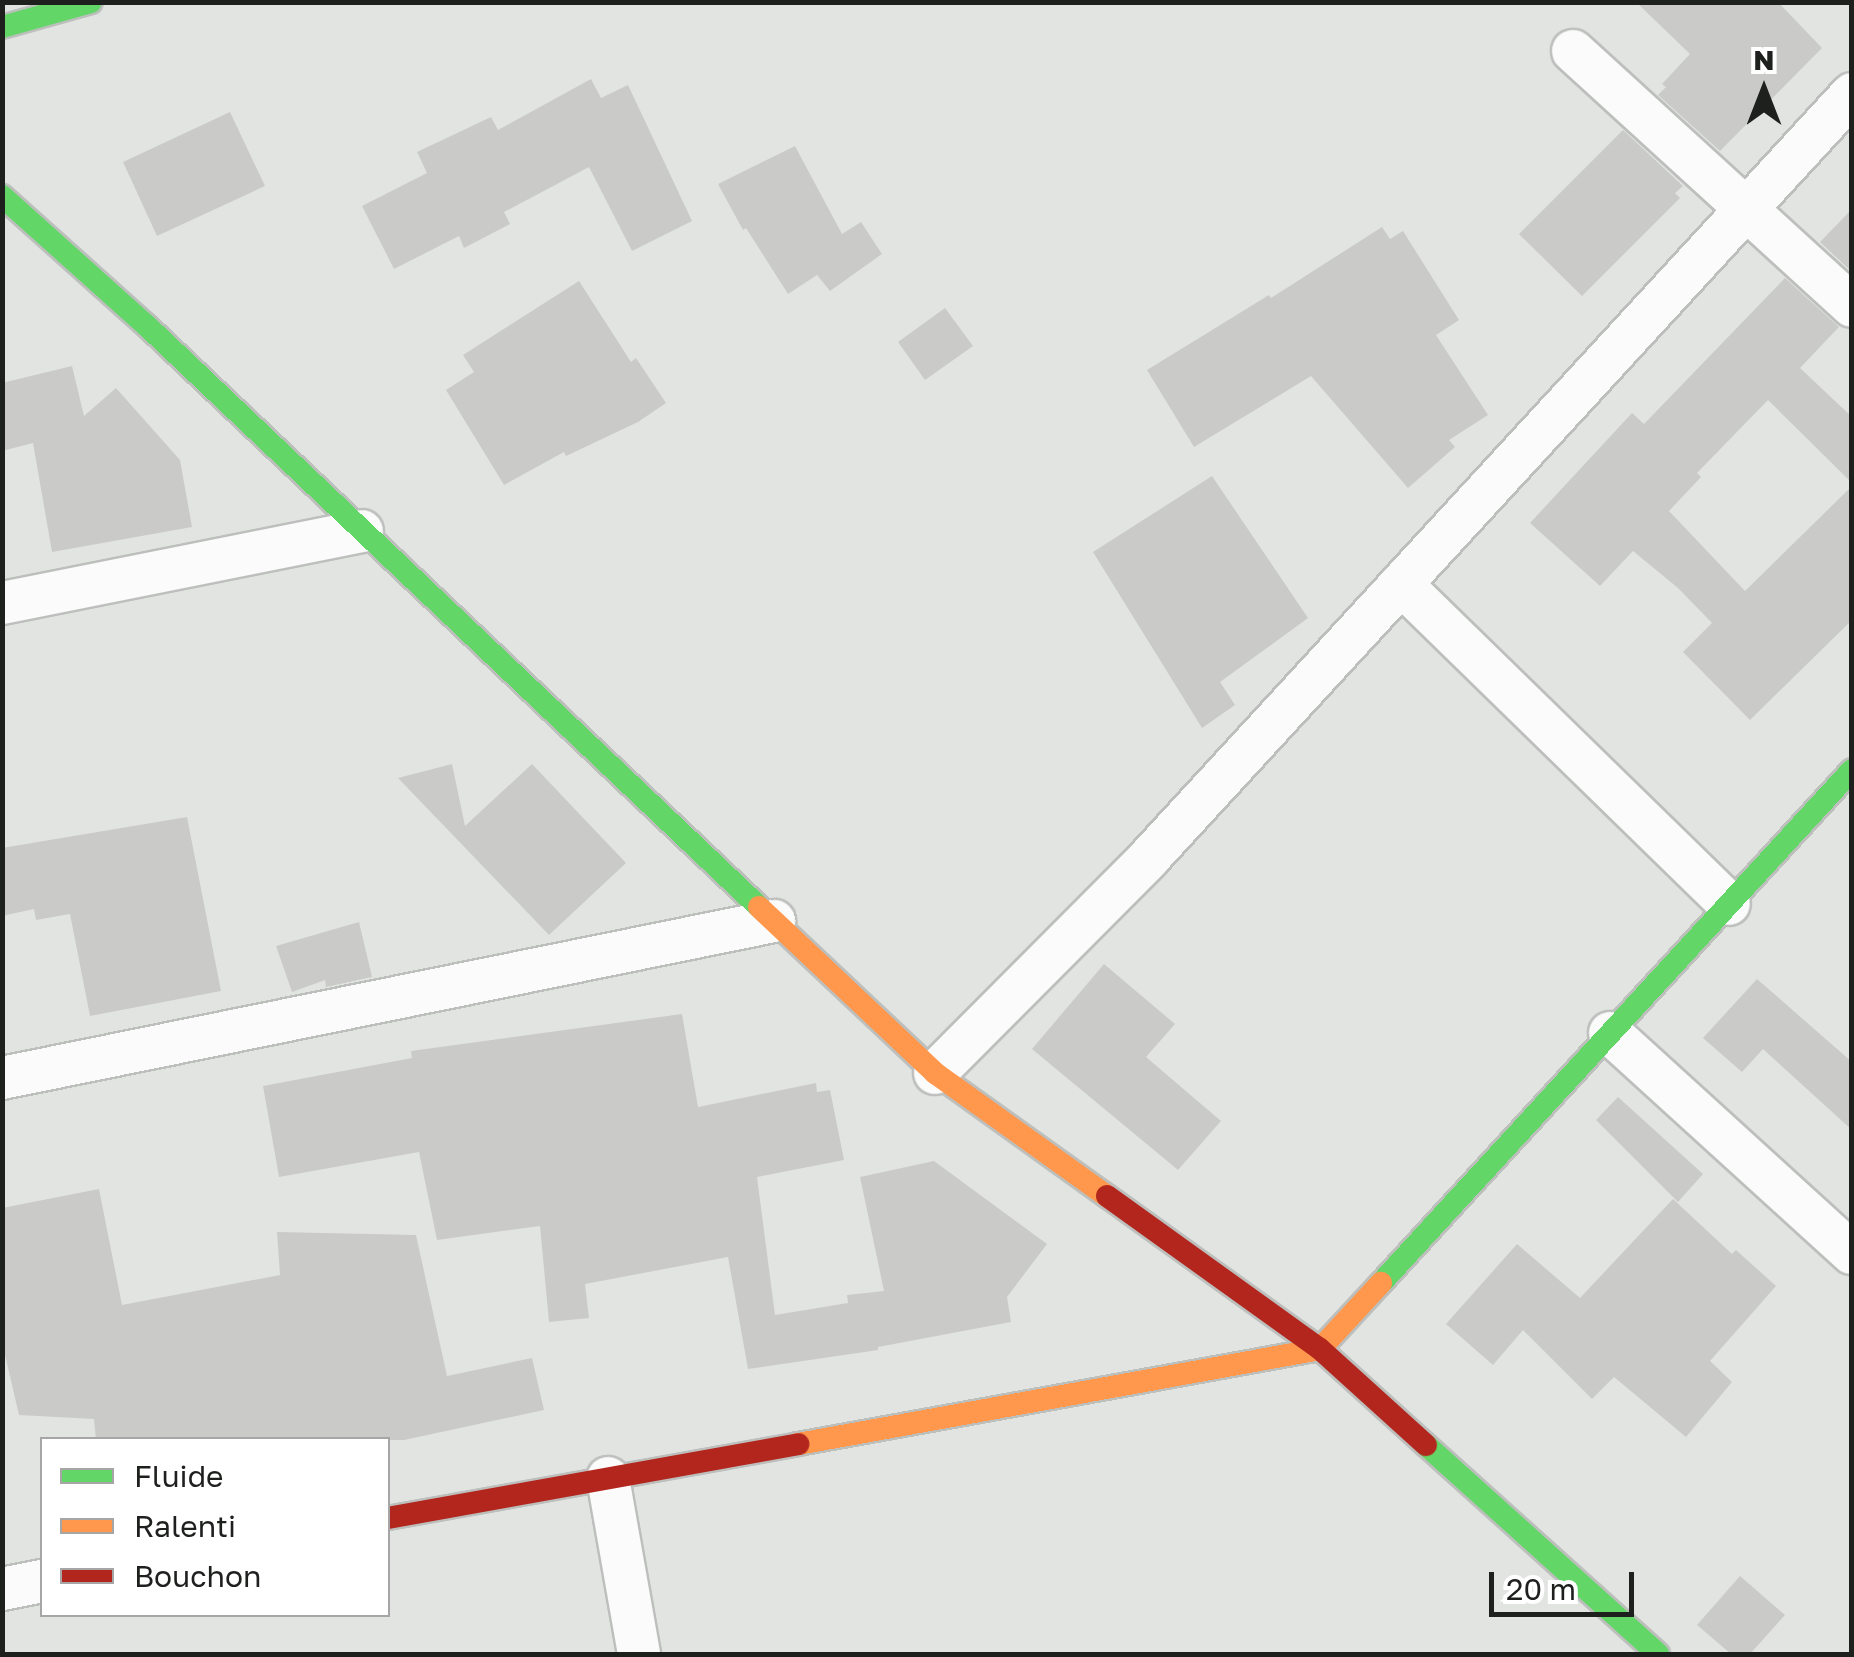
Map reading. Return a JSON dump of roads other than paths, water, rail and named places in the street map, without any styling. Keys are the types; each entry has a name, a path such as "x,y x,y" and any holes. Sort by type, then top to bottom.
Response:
{"street":[{"path":"2,27 90,2"},
{"path":"1573,51 1852,306"},
{"path":"935,1073 1147,860 1852,94"},
{"path":"2,196 935,1073 1320,1348 1658,1654"},
{"path":"2,603 362,531"},
{"path":"1401,584 1729,904"},
{"path":"390,1518 1320,1348 1852,770"},
{"path":"2,1078 774,921"},
{"path":"1610,1034 1852,1253"},
{"path":"608,1478 639,1654"},
{"path":"2,1589 40,1582"}]}
